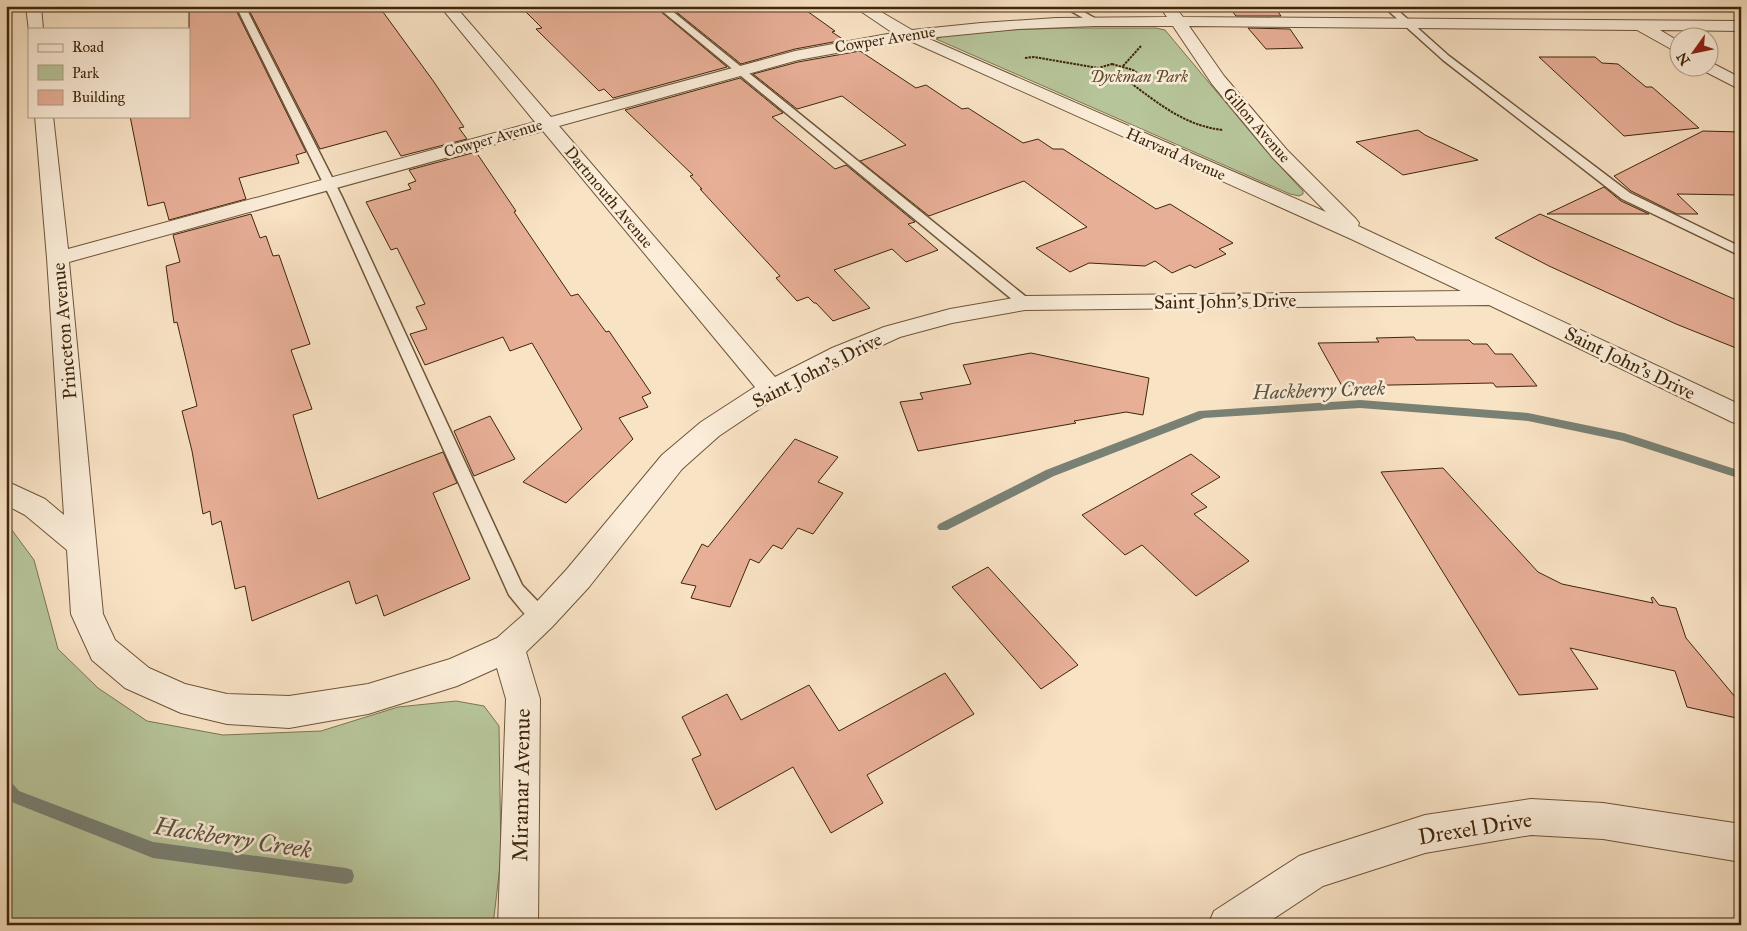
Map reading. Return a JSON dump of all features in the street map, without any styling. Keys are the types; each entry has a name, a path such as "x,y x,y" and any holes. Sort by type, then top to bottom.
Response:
{"street":[{"path":"6,8 18,6"},
{"path":"32,6 35,28"},
{"name":"Dartmouth Avenue","path":"447,6 772,389"},
{"name":"Harvard Avenue","path":"860,6 907,34 1359,234 1494,298"},
{"path":"1623,12 1641,26 1670,43"},
{"name":"Cowper Avenue","path":"58,258 740,71 838,46 907,34 1015,23 1095,21 1173,14 1405,23 1741,26"},
{"name":"Gillon Avenue","path":"1173,14 1218,80 1280,154 1359,234"},
{"path":"1720,73 1741,85"},
{"name":"Princeton Avenue","path":"44,118 58,258 81,545"},
{"name":"Saint John's Drive","path":"81,545 87,614 103,650 137,678 181,698 227,709 289,712 368,699 457,671 508,648 542,618 578,578 672,462 710,429 772,389 841,354 892,332 950,316 1025,303 1494,298 1741,416"},
{"path":"6,492 35,507 81,545"},
{"name":"Miramar Avenue","path":"508,648 523,699 518,925"},
{"name":"Drexel Drive","path":"1234,923 1313,870 1426,834 1531,817 1603,821 1741,843"}],"lane":[{"path":"240,6 330,184 514,590 542,618"},
{"path":"660,6 1025,303"},
{"path":"1066,6 1095,21"},
{"path":"1387,6 1446,58 1626,196 1741,252"}],"path":[{"path":"1124,66 1145,41"},
{"path":"1020,59 1034,57 1098,68 1112,64 1124,66 1136,72 1135,78 1116,82 1104,79 1097,74 1098,68"},
{"path":"1128,81 1187,123 1201,128 1226,130"}],"green space":[{"name":"Dyckman Park","path":"1156,28 1165,30 1267,152 1303,191 1303,194 1299,196 1290,194 936,39 944,36 1006,30"},
{"path":"6,522 34,560 58,649 98,688 147,721 223,735 321,731 398,707 456,701 484,706 499,726 501,858 493,925 6,925"}],"building":[{"path":"189,6 234,6 306,152 296,155 299,163 239,178 246,199 169,220 164,202 148,206 130,118 190,118"},
{"path":"247,6 376,6 380,12 383,12 434,82 464,127 459,128 467,139 401,156 386,131 320,149"},
{"path":"520,6 654,6 727,67 613,98 604,89 599,91 536,29 542,28"},
{"path":"669,6 800,6 835,31 832,32 844,40 795,49 741,64"},
{"path":"1228,6 1274,6 1281,16 1236,16"},
{"path":"1248,28 1290,29 1303,48 1266,49"},
{"path":"860,51 916,88 926,85 962,109 968,108 1023,143 1038,139 1053,149 1063,149 1156,209 1170,204 1233,243 1219,249 1226,254 1195,268 1190,265 1172,273 1155,261 1145,266 1089,263 1070,272 1036,248 1087,227 1024,181 929,216 860,161 906,145 842,96 797,109 753,74 798,62"},
{"path":"1539,57 1595,57 1602,63 1618,64 1646,87 1652,87 1699,128 1624,136"},
{"path":"740,78 783,113 772,117 835,169 846,165 915,222 908,224 938,250 906,262 892,249 834,270 870,308 833,321 808,297 797,301 776,278 780,276 700,189 702,189 690,176 693,175 625,110"},
{"path":"1418,130 1478,160 1403,175 1356,142"},
{"path":"1703,131 1741,132 1741,195 1677,194 1698,214 1677,214 1631,191 1614,176"},
{"path":"476,152 571,296 578,294 606,332 609,331 651,393 642,397 648,407 619,418 633,439 566,503 523,482 582,429 532,343 510,351 503,337 425,365 410,334 427,329 416,307 425,304 397,248 391,250 366,202 411,189 408,184 416,181 409,170"},
{"path":"1604,187 1621,201 1649,214 1547,214"},
{"path":"251,214 260,238 266,236 273,256 279,255 310,344 291,350 312,409 293,415 318,499 443,452 457,483 433,493 470,579 384,616 377,595 356,604 349,581 252,621 245,586 235,589 221,521 212,525 210,511 203,514 192,451 182,411 197,406 177,322 174,323 166,266 180,262 173,235"},
{"path":"1540,214 1741,302 1741,350 1676,324 1549,266 1495,238"},
{"path":"1414,337 1416,340 1469,340 1473,344 1487,344 1495,354 1512,354 1537,386 1496,387 1493,383 1342,386 1318,343 1379,342 1376,338"},
{"path":"1031,353 1149,378 1143,415 1126,412 1074,421 1076,423 918,451 900,402 923,399 920,393 971,384 963,365"},
{"path":"490,416 515,459 474,476 454,431"},
{"path":"795,439 838,457 818,482 843,493 813,534 798,528 782,549 773,545 759,563 750,559 730,607 691,598 696,586 681,583 702,544 708,547"},
{"path":"1191,454 1220,477 1191,494 1207,507 1194,514 1249,561 1196,596 1142,545 1125,555 1082,515"},
{"path":"1443,468 1538,572 1562,584 1653,603 1651,598 1653,597 1659,605 1676,608 1686,638 1741,704 1741,719 1687,707 1675,671 1570,648 1598,689 1519,695 1381,472"},
{"path":"988,567 1078,665 1041,689 952,587"},
{"path":"945,673 974,714 867,775 883,803 831,833 793,767 716,810 692,759 701,755 682,717 727,694 741,720 809,685 839,731"}],"waterway":[{"name":"Hackberry Creek","path":"943,527 1050,473 1203,414 1360,404 1528,417 1624,437 1741,475"},
{"name":"Hackberry Creek","path":"6,787 14,796 153,850 346,876"}]}
